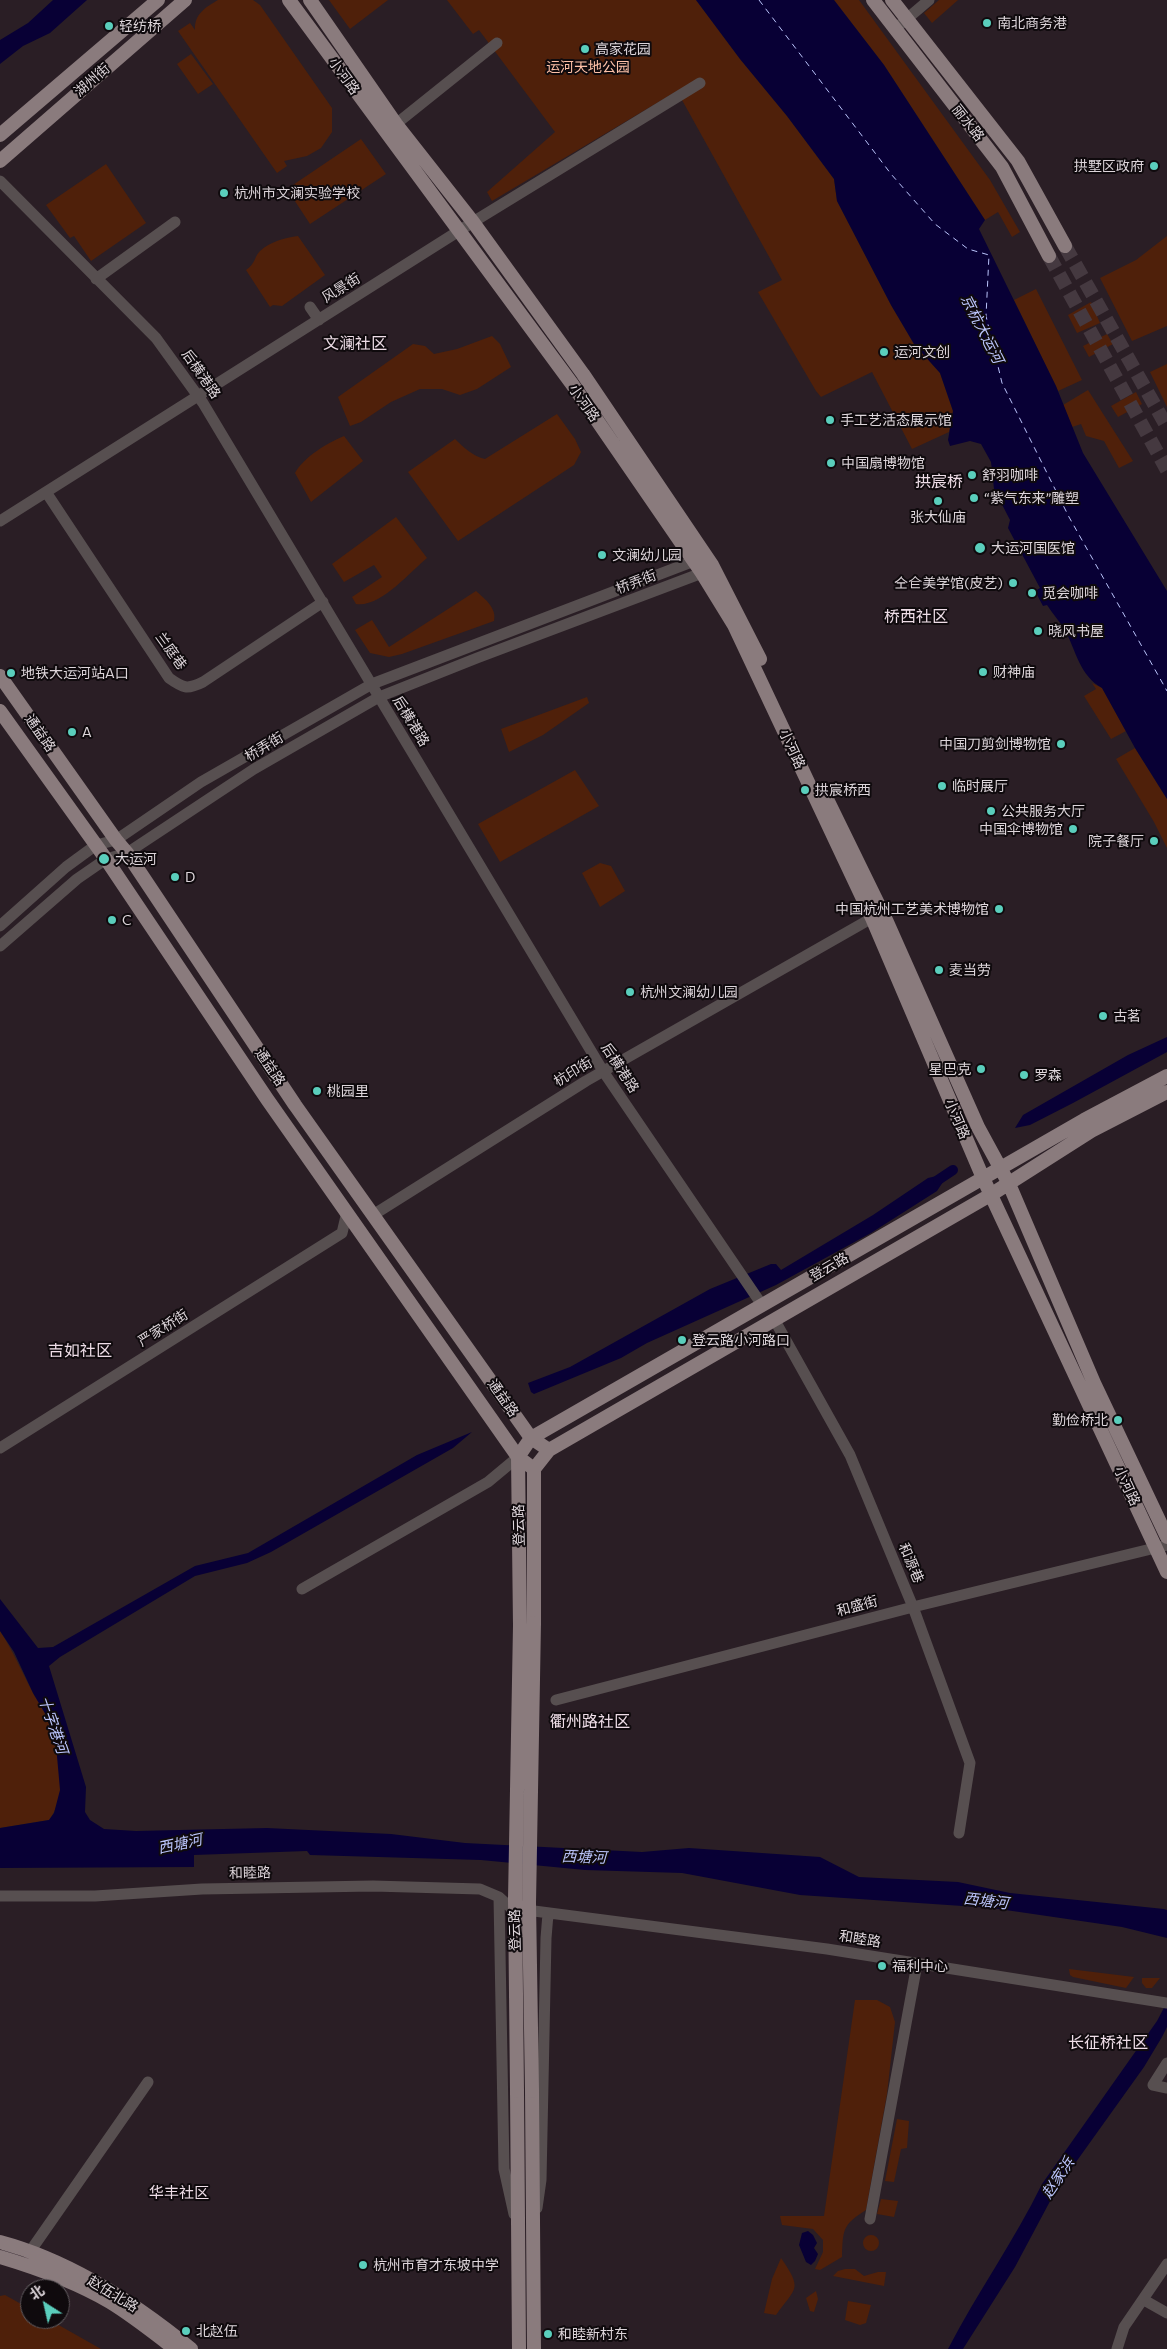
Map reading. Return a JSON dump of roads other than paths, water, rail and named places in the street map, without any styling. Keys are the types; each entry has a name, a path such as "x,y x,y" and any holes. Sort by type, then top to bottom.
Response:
{"main road":[{"name":"湖州街","path":"0,135 158,0"},
{"name":"湖州街","path":"0,161 185,0"},
{"name":"小河路","path":"289,0 572,384 694,561 707,569 872,918 983,1178 1162,1547 1167,1572"},
{"name":"小河路","path":"310,0 396,124 473,222 584,374 748,632 887,922 978,1127 1009,1184 1094,1383 1167,1537"},
{"name":"丽水路","path":"873,0 1002,167 1049,256"},
{"name":"丽水路","path":"892,0 1018,162 1065,246"},
{"name":"通益路","path":"0,676 127,853 269,1066 531,1438 549,1450"},
{"name":"通益路","path":"0,711 106,859 267,1099 518,1457 534,1469"},
{"name":"登云路","path":"519,2349 532,2091 529,1903 534,1623 534,1469 549,1450 1009,1184 1087,1126 1167,1076"},
{"name":"登云路","path":"534,2349 517,2091 515,1899 520,1626 518,1457 531,1438 1000,1168 1087,1126 1167,1092"},
{"name":"赵伍北路","path":"0,2242 108,2289 155,2320 191,2349"},
{"name":"赵伍北路","path":"0,2257 88,2290 128,2314 175,2349"}],"street":[{"path":"895,29 929,0"},
{"path":"396,124 497,43"},
{"name":"风景街","path":"0,520 198,397 460,230 700,83"},
{"name":"后横港路","path":"0,181 156,338 198,397 323,602 603,1071 762,1305"},
{"path":"96,279 175,222"},
{"path":"310,307 319,320"},
{"name":"兰庭巷","path":"46,492 169,678 180,686 191,688 203,682 323,602"},
{"name":"桥弄街","path":"0,926 66,867 96,845 116,840 202,782 372,684 694,561"},
{"name":"桥弄街","path":"0,946 77,879 106,859 127,853 254,769 379,697 707,569"},
{"name":"杭印街","path":"373,1215 603,1071 872,918"},
{"path":"346,1212 342,1233 367,1241"},
{"name":"严家桥街","path":"0,1448 342,1233"},
{"name":"和源巷","path":"774,1320 850,1456 913,1607 970,1763 958,1833"},
{"path":"302,1588 488,1482 518,1457"},
{"name":"和盛街","path":"556,1700 913,1607 1162,1547"},
{"name":"和睦路","path":"0,1896 95,1896 202,1889 373,1886 480,1889 499,1897 511,1908 828,1949 1164,2003"},
{"path":"499,1897 504,2169 526,2238"},
{"path":"526,2238 542,2180 545,1948 548,1914"},
{"path":"870,2218 917,1964"},
{"path":"1167,2063 1153,2085 1167,2088"},
{"path":"29,2253 148,2082"},
{"path":"1117,2349 1124,2326 1144,2300 1167,2264"},
{"path":"1144,2300 1167,2313"}],"water":[{"path":"53,0 87,0 50,33 23,46 0,64 0,40 28,23"},
{"name":"京杭大运河","path":"696,0 834,0 884,65 985,220 979,229 1056,386 1083,453 1167,591 1167,799 1135,748 1102,688 1088,677 1065,630 1047,605 1043,606 1035,591 1040,588 1008,528 1010,520 994,489 991,462 981,444 970,441 950,446 948,440 953,411 940,373 914,344 891,305 837,201 834,179"},
{"path":"1167,1037 1167,1052 1030,1125 1015,1128 1023,1115 1128,1055"},
{"path":"949,1173 937,1191 871,1233 776,1285 647,1343 621,1358 534,1394 531,1392 528,1383 570,1367 710,1289 771,1264 776,1264 781,1270 873,1215 928,1178"},
{"path":"472,1432 453,1448 271,1552 247,1563 195,1576 60,1657 49,1666 86,1787 85,1812 90,1820 104,1829 136,1831 267,1828 391,1834 465,1843 642,1852 689,1848 820,1857 859,1877 958,1882 1010,1893 1164,1909 1167,1910 1167,1938 1122,1927 992,1908 800,1895 682,1873 585,1870 481,1860 310,1855 307,1851 194,1855 194,1867 0,1868 0,1828 49,1820 54,1813 60,1790 56,1745 46,1715 33,1693 14,1652 0,1631 0,1599 38,1648 53,1647 195,1566 248,1553 417,1455"},
{"name":"赵家浜","path":"1167,2002 1167,2027 1144,2067 1056,2190 1015,2267 963,2349 948,2349 1020,2226 1042,2184 1157,2021"},
{"path":"808,2231 813,2235 817,2243 814,2248 818,2254 811,2265 806,2262 799,2245 802,2233"}],"waterway":[{"path":"938,1180 953,1170"}],"tunnel":[{"path":"1065,246 1167,427"},
{"path":"1049,256 1167,470"}],"place":[{"name":"南北商务港","path":"987,23"},
{"name":"轻纺桥","path":"109,26"},
{"name":"高家花园","path":"585,49"},
{"name":"拱墅区政府","path":"1154,166"},
{"name":"杭州市文澜实验学校","path":"224,193"},
{"name":"运河文创","path":"884,352"},
{"name":"手工艺活态展示馆","path":"830,420"},
{"name":"中国扇博物馆","path":"831,463"},
{"name":"舒羽咖啡","path":"972,475"},
{"name":"“紫气东来”雕塑","path":"974,498"},
{"name":"张大仙庙","path":"938,501"},
{"name":"大运河国医馆","path":"980,548"},
{"name":"文澜幼儿园","path":"602,555"},
{"name":"仝仺美学馆(皮艺)","path":"1013,583"},
{"name":"觅会咖啡","path":"1032,593"},
{"name":"晓风书屋","path":"1038,631"},
{"name":"财神庙","path":"983,672"},
{"name":"地铁大运河站A口","path":"11,673"},
{"name":"A","path":"72,732"},
{"name":"中国刀剪剑博物馆","path":"1061,744"},
{"name":"临时展厅","path":"942,786"},
{"name":"拱宸桥西","path":"805,790"},
{"name":"公共服务大厅","path":"991,811"},
{"name":"中国伞博物馆","path":"1073,829"},
{"name":"院子餐厅","path":"1154,841"},
{"name":"大运河","path":"104,859"},
{"name":"D","path":"175,877"},
{"name":"中国杭州工艺美术博物馆","path":"999,909"},
{"name":"C","path":"112,920"},
{"name":"麦当劳","path":"939,970"},
{"name":"杭州文澜幼儿园","path":"630,992"},
{"name":"古茗","path":"1103,1016"},
{"name":"星巴克","path":"981,1069"},
{"name":"罗森","path":"1024,1075"},
{"name":"桃园里","path":"317,1091"},
{"name":"登云路小河路口","path":"682,1340"},
{"name":"勤俭桥北","path":"1118,1420"},
{"name":"福利中心","path":"882,1966"},
{"name":"杭州市育才东坡中学","path":"363,2265"},
{"name":"北赵伍","path":"186,2331"},
{"name":"和睦新村东","path":"548,2334"}],"district":[{"name":"文澜社区","path":"355,344"},
{"name":"拱宸桥","path":"939,482"},
{"name":"桥西社区","path":"916,617"},
{"name":"吉如社区","path":"80,1351"},
{"name":"衢州路社区","path":"590,1722"},
{"name":"长征桥社区","path":"1108,2043"},
{"name":"华丰社区","path":"179,2193"}],"park label":[{"name":"运河天地公园","path":"588,67"}],"water label":[{"name":"十字港河","path":"53,1725"},
{"name":"西塘河","path":"180,1844"},
{"name":"西塘河","path":"584,1857"},
{"name":"西塘河","path":"986,1901"}]}
